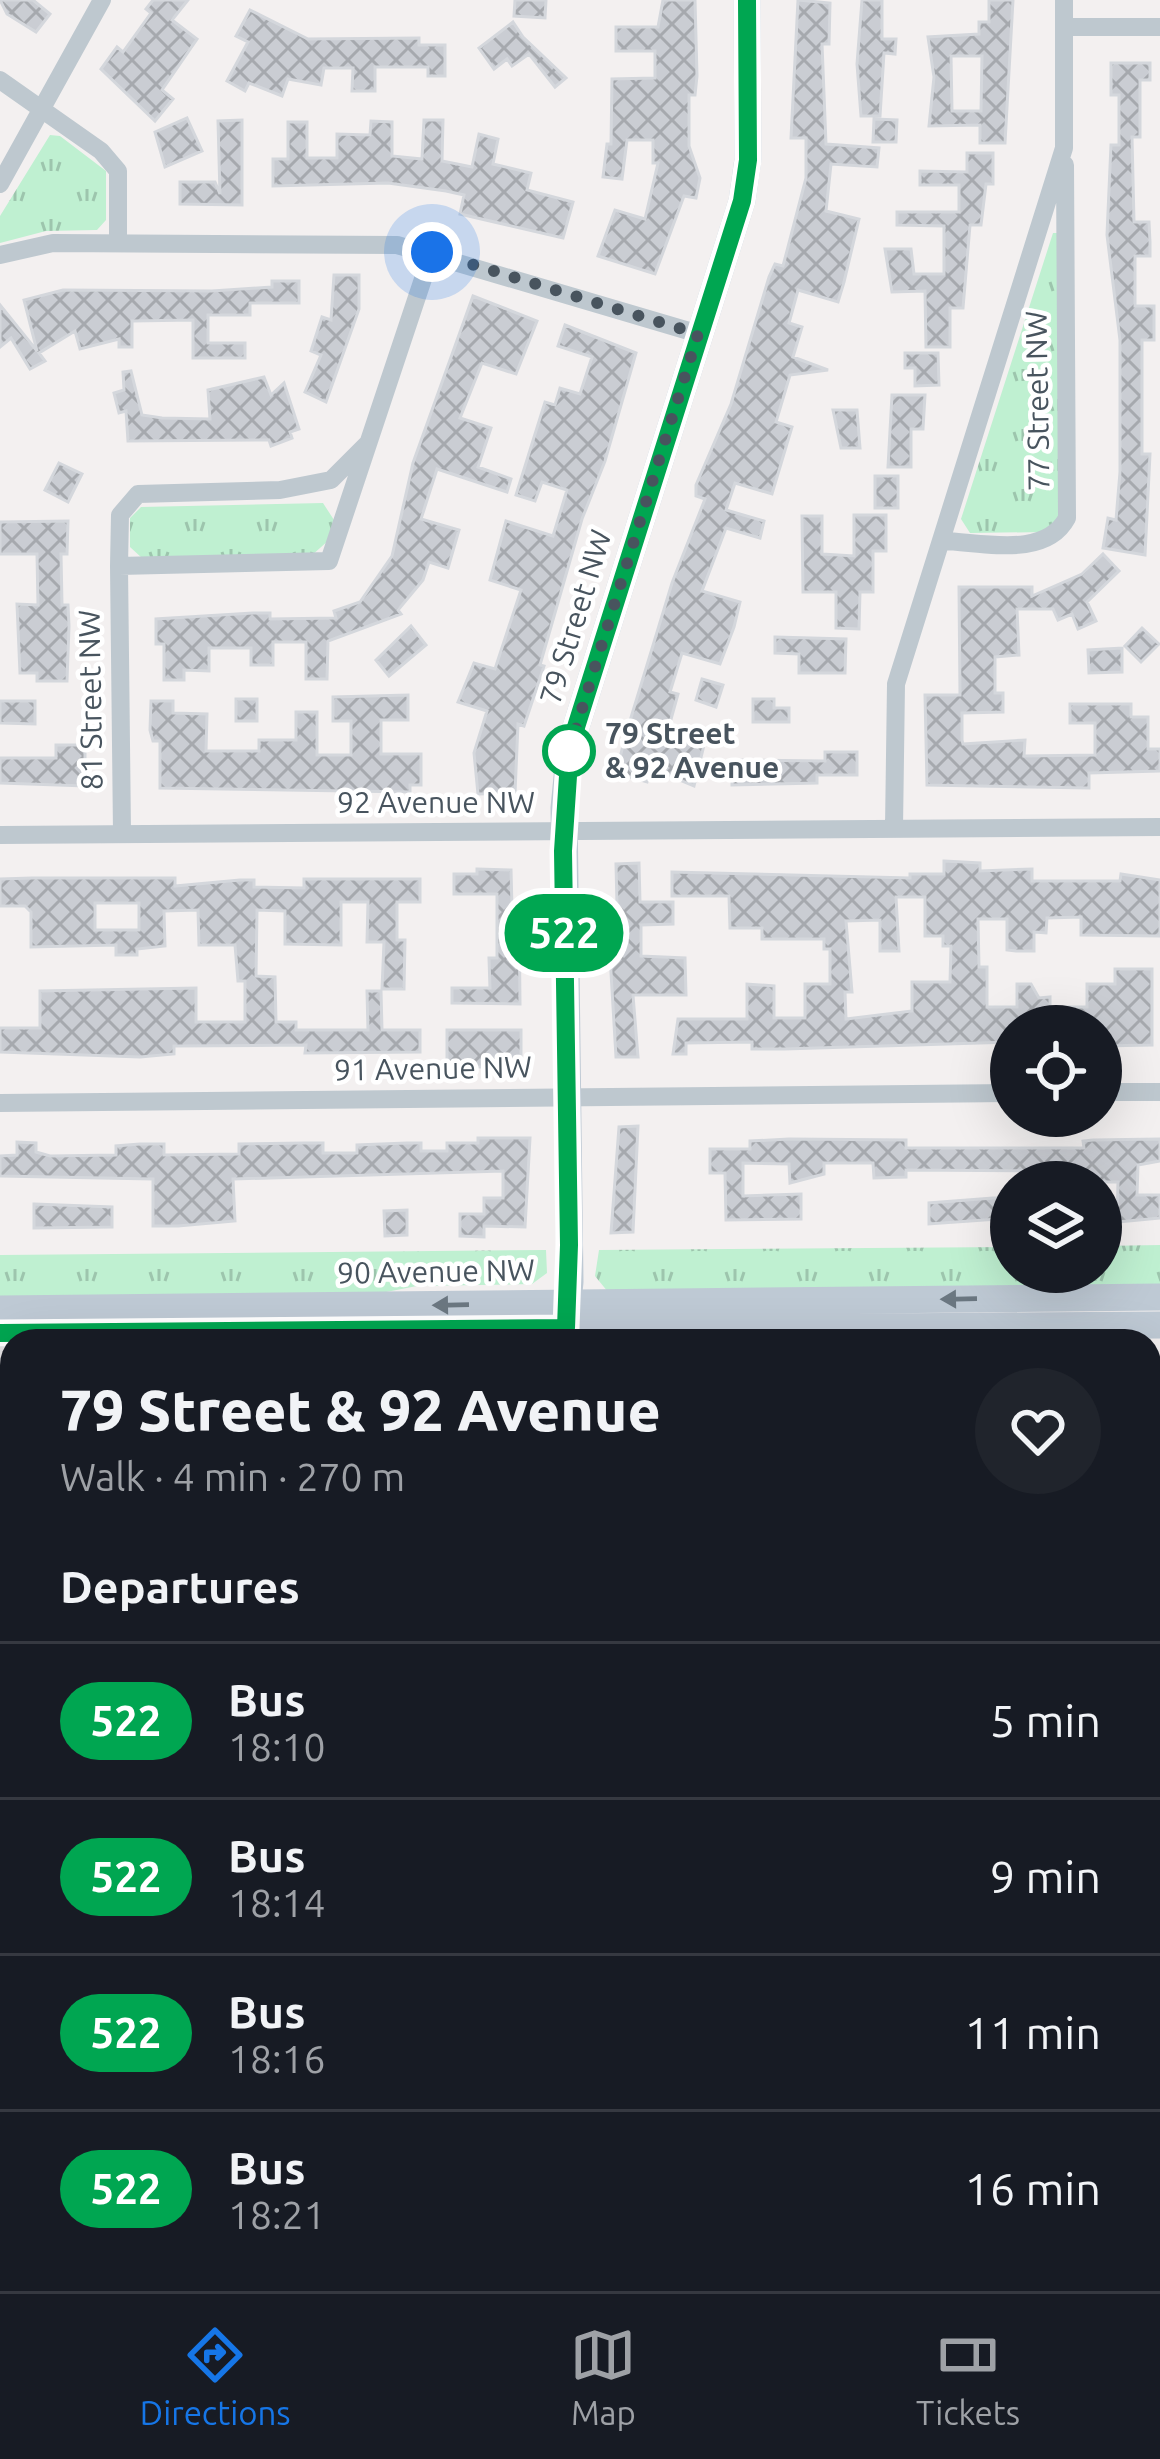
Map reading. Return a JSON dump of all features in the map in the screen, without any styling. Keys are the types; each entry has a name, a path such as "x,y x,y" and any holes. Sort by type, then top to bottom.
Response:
{"main road":[{"name":"79 Street NW","path":"566,1324 564,832 570,746 742,201 748,160 747,0"},
{"name":"90 Avenue NW","path":"0,1310 566,1324 1160,1297"},
{"name":"90 Avenue NW","path":"252,1329 566,1324 1160,1325"}],"street":[{"path":"0,184 102,0"},
{"name":"77 Street NW","path":"943,541 1032,544 1058,533 1067,518 1064,0"},
{"path":"1064,27 1160,26"},
{"path":"0,80 101,151 118,171 118,242"},
{"name":"77 Street NW","path":"894,828 896,684 1064,148"},
{"path":"0,255 53,243 397,245 698,334"},
{"name":"81 Street NW","path":"119,566 328,561 432,252"},
{"name":"81 Street NW","path":"122,833 120,515 138,494 280,490 331,480 372,439"},
{"name":"92 Avenue NW","path":"0,836 1160,827"},
{"path":"1122,1092 1160,1092"},
{"name":"91 Avenue NW","path":"0,1102 990,1093"}],"green space":[{"path":"50,135 60,136 106,171 106,220 97,230 46,231 0,243 0,216"},
{"path":"1053,233 1059,233 1058,518 1044,532 970,533 961,519"},
{"path":"323,503 334,520 329,540 311,556 142,558 130,547 130,518 141,507"},
{"path":"1160,1245 1160,1284 1122,1285 1122,1246"},
{"path":"990,1247 990,1286 608,1292 595,1276 599,1250"},
{"path":"546,1250 547,1273 532,1284 417,1286 381,1293 0,1300 0,1255"}],"building":[{"path":"0,0 33,0 50,14 36,32 7,14"},
{"path":"153,0 188,0 172,20 197,39 162,90 173,99 155,121 101,69 117,47 123,52 151,13 146,9"},
{"path":"515,0 546,0 545,18 514,16"},
{"path":"663,0 695,0 697,76 695,95 689,95 689,146 700,178 696,198 684,196 655,274 598,256 615,210 645,219 658,163 653,163 653,140 627,140 622,179 603,177 607,144 611,144 612,79 655,78 655,51 616,51 616,27 658,27"},
{"path":"798,0 830,3 829,44 822,44 826,144 879,148 877,167 831,164 826,211 859,219 844,282 838,302 798,290 789,323 802,327 793,357 828,370 790,375 776,422 792,427 772,494 735,483 726,510 764,521 760,538 726,528 702,591 740,602 734,627 720,664 682,653 670,692 678,694 668,730 705,741 694,786 651,768 647,782 616,773 626,734 672,583 705,499 696,496 696,485 731,404 769,277 775,264 783,266 806,178 806,138 791,138"},
{"path":"862,0 882,0 882,39 896,39 895,54 884,53 880,116 861,116 857,64"},
{"path":"989,0 1013,0 1005,143 980,143 980,125 929,126 934,77 928,37 979,34 979,22 989,22","holes":["951,56 982,56 981,111 952,111"]},
{"path":"250,10 308,39 419,38 419,45 445,45 445,76 428,76 428,67 375,67 375,91 352,91 353,68 324,68 321,85 288,79 282,96 249,83 245,91 227,81 248,42 236,36"},
{"path":"513,22 566,78 555,87 529,54 512,66 507,59 494,69 479,48"},
{"path":"1111,63 1150,63 1150,80 1140,80 1140,137 1132,137 1134,222 1149,222 1150,242 1150,256 1135,256 1135,306 1154,306 1154,340 1142,340 1142,454 1150,454 1145,555 1103,548 1108,518 1116,520 1120,472 1120,340 1107,235 1111,145 1119,145 1119,95 1111,95"},
{"path":"187,118 202,151 165,167 155,132"},
{"path":"874,119 897,120 896,142 873,142"},
{"path":"242,120 242,205 180,204 180,182 215,182 220,194 218,121"},
{"path":"424,120 443,120 442,161 472,167 479,134 498,139 493,164 531,173 527,190 573,202 563,238 460,214 464,195 446,191 388,183 273,186 273,159 288,159 288,122 307,122 307,158 337,158 337,134 370,135 371,121 392,122 392,156 422,159"},
{"path":"967,153 993,153 993,184 986,184 981,225 970,225 963,308 950,308 950,347 926,347 925,291 892,292 885,249 911,249 914,274 944,274 944,226 897,225 897,212 959,212 959,185 920,185 920,171 967,172"},
{"path":"334,275 359,275 359,309 326,402 305,392 321,355 311,351 322,317 331,320"},
{"path":"272,281 299,281 299,303 250,303 250,315 208,315 208,343 245,343 245,358 193,358 193,320 132,321 132,347 119,347 119,339 80,349 75,331 39,353 45,361 30,369 11,338 0,347 0,305 37,351 24,300 63,290 212,291 272,287"},
{"path":"473,296 537,321 516,374 482,363 460,418 491,428 478,467 511,479 507,492 437,469 421,519 459,530 448,568 429,562 423,580 398,610 401,614 328,641 327,679 306,679 306,642 273,642 273,665 251,665 251,648 209,648 209,671 184,670 184,680 164,680 164,644 156,644 156,619 253,613 270,613 270,619 336,618 334,611 360,602 392,556 413,463"},
{"path":"565,325 636,353 605,461 582,519 540,665 544,666 524,726 518,724 515,793 478,794 474,753 487,711 458,702 474,663 495,669 521,590 490,580 506,521 553,536 567,490 542,482 535,501 516,495 545,402 555,405 560,388 580,394 592,357 558,346"},
{"path":"905,353 938,353 939,385 915,386 915,368 905,368"},
{"path":"131,371 142,415 162,418 210,419 208,390 264,377 271,395 284,383 299,429 290,432 292,438 271,446 269,440 128,441 126,411 119,413 114,393 124,390 123,372"},
{"path":"892,395 925,395 923,429 911,429 911,467 888,467"},
{"path":"833,410 857,410 860,448 841,448"},
{"path":"59,463 82,474 68,502 45,490"},
{"path":"875,476 898,476 898,508 875,508"},
{"path":"854,515 886,515 886,551 873,551 873,592 860,592 859,629 836,628 836,592 803,592 802,516 822,516 822,554 854,556"},
{"path":"68,521 67,554 61,554 62,605 68,605 69,626 67,681 37,681 37,673 20,673 17,604 38,605 37,554 0,554 0,522"},
{"path":"1103,554 1119,571 1087,602 1096,621 1078,629 1072,614 1058,620 1053,609 1017,609 1019,655 995,657 995,693 1003,693 1003,712 962,713 963,744 1025,740 1024,756 1095,755 1095,723 1070,723 1070,704 1131,704 1131,717 1148,717 1148,749 1160,749 1160,771 1089,773 1089,788 927,785 925,695 960,695 959,587 1032,587 1032,596 1082,574"},
{"path":"411,626 426,645 389,676 376,660"},
{"path":"1142,628 1159,644 1141,662 1125,646"},
{"path":"775,637 846,639 845,673 799,673 799,654 775,653"},
{"path":"1122,648 1122,672 1089,673 1088,650"},
{"path":"702,679 723,685 716,707 696,700"},
{"path":"408,695 408,720 381,720 381,754 421,754 421,785 410,785 410,792 160,788 160,741 153,741 150,730 151,701 173,701 173,713 207,714 206,751 259,751 259,740 296,740 296,712 317,712 317,755 351,755 351,721 333,721 333,697"},
{"path":"236,699 257,699 257,721 236,721"},
{"path":"753,699 774,699 774,708 789,708 789,722 753,722"},
{"path":"0,701 35,701 35,724 0,723"},
{"path":"56,745 85,745 85,786 0,783 0,758 56,758"},
{"path":"825,752 857,752 857,775 817,775 817,783 732,785 732,760 825,761"},
{"path":"944,861 980,863 980,871 1032,869 1032,881 1120,881 1121,874 1160,880 1160,936 1081,935 1081,917 1047,918 1046,933 1034,932 1034,951 1016,951 1007,950 1007,919 978,919 979,967 987,967 990,1043 784,1049 752,1049 752,1042 686,1043 686,1054 673,1054 678,1019 747,1019 747,984 774,986 774,1018 805,1018 805,984 830,984 830,949 824,949 824,939 762,939 762,928 730,928 729,896 672,896 672,872 910,878 910,874 944,874","holes":["896,897 925,897 925,936 943,936 943,946 951,946 950,982 912,982 912,1011 846,1019 845,992 852,992 846,921 880,920 880,951 899,951"]},
{"path":"639,863 640,902 673,902 673,924 641,925 641,956 685,958 686,995 633,995 638,1057 616,1057 607,905 617,905 616,864"},
{"path":"477,869 511,870 512,908 519,908 520,1004 452,1003 452,988 490,988 489,958 497,958 497,894 454,894 454,874 477,874"},
{"path":"175,878 175,886 254,880 254,887 304,888 304,879 420,879 420,902 397,902 397,940 405,940 404,989 382,989 384,942 367,942 368,902 341,902 341,945 285,944 285,911 257,910 256,976 275,977 276,1022 296,1022 296,1030 368,1030 367,991 381,991 382,1030 420,1030 420,1052 305,1053 306,1045 174,1046 174,1054 140,1057 0,1052 0,1028 40,1028 40,991 196,988 196,1022 245,1022 245,981 238,981 235,945 199,945 198,910 164,911 165,946 137,949 137,955 116,955 116,945 31,947 31,912 25,906 0,906 0,879","holes":["95,903 139,903 139,930 95,930"]},
{"path":"1115,969 1152,969 1152,1045 1122,1046 1122,1005 1087,1005 1087,984 1115,984"},
{"path":"1017,984 1031,984 1039,998 1050,997 1050,1005 1017,1005"},
{"path":"447,1030 521,1030 521,1068 447,1066"},
{"path":"638,1126 633,1232 611,1233 619,1127"},
{"path":"478,1138 530,1138 525,1227 484,1226 484,1237 460,1236 460,1214 484,1214 484,1198 503,1198 503,1171 233,1179 235,1221 178,1226 153,1226 153,1179 0,1176 0,1156 17,1155 17,1142 36,1143 36,1152 50,1156 116,1155 116,1146 140,1144 164,1144 164,1155 239,1154 239,1144 305,1143 323,1143 323,1153 357,1153 357,1145 407,1143 421,1143 421,1151 447,1151 447,1143 478,1143"},
{"path":"1160,1139 1160,1161 1138,1165 1137,1195 1160,1195 1160,1218 1122,1222 1122,1161 990,1161 990,1171 906,1170 906,1177 874,1178 873,1163 824,1163 824,1174 790,1183 789,1164 743,1163 743,1196 801,1194 801,1219 726,1220 725,1173 710,1173 710,1149 750,1149 750,1141 906,1140 906,1148 1084,1148 1083,1141"},
{"path":"990,1198 990,1220 929,1224 929,1203"},
{"path":"34,1204 112,1207 112,1227 34,1228"},
{"path":"407,1210 407,1235 385,1236 384,1211"}],"bus line":[{"name":"522","path":"453,1329 566,1328 564,788 570,746 742,201 748,160 747,0"}],"place":[{"name":"79 Street & 92 Avenue","path":"569,751"}],"route":[{"path":"432,252 698,334 569,751"}]}
